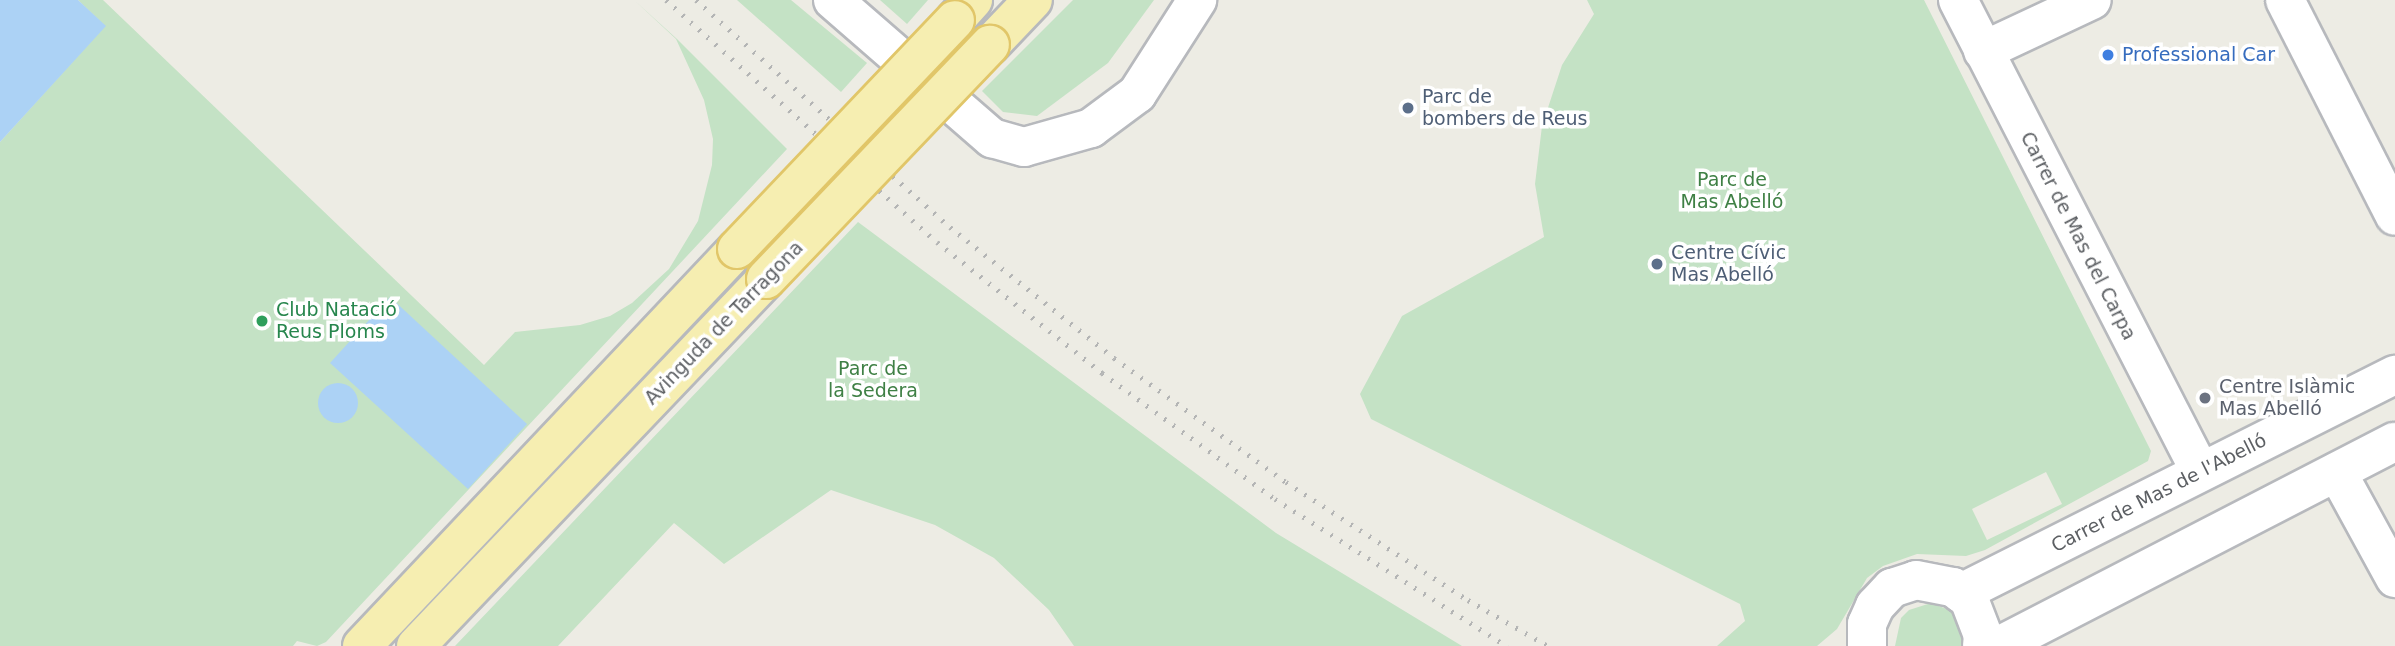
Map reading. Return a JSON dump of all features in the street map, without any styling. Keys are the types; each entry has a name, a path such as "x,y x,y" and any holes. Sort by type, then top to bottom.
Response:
{"main road":[{"name":"Avinguda de Tarragona","path":"416,646 1033,0"},
{"name":"Avinguda de Tarragona","path":"362,646 964,10"}],"street":[{"path":"833,0 992,138 1024,147 1091,128 1137,94 1197,0"},
{"name":"Carrer de Mas del Carpa","path":"1958,0 2200,471"},
{"path":"1983,51 2092,0"},
{"path":"2285,0 2395,216"},
{"name":"Carrer de Mas de l'Abelló","path":"1961,593 2395,375"},
{"path":"1999,646 2395,442"},
{"path":"2337,472 2395,578"},
{"path":"1863,643 1875,606 1892,589 1916,580 1937,580 1961,593 1976,610 1982,646"}],"green space":[{"name":"Club Natació Reus Ploms","path":"78,0 103,0 484,365 515,332 580,325 610,316 632,303 669,269 698,221 712,165 713,139 704,100 676,39 634,0 677,39 787,149 326,642 317,646 297,641 293,646 0,646 0,142 105,26"},
{"path":"737,0 791,0 867,63 841,92"},
{"path":"880,0 928,0 907,24"},
{"path":"1073,0 1154,0 1108,63 1037,116 1003,112 982,91"},
{"name":"Parc de Mas Abelló","path":"1587,0 1924,0 2151,451 2148,461 1985,550 1966,556 1917,554 1883,566 1867,578 1837,629 1817,646 1717,646 1745,621 1740,604 1371,419 1360,394 1402,316 1544,237 1535,184 1542,126 1562,65 1594,14","holes":["2046,472 2062,504 1987,540 1972,509"]},
{"name":"Parc de la Sedera","path":"858,222 1276,533 1462,646 1074,646 1049,610 994,558 935,525 831,490 724,564 674,523 558,646 455,646"},
{"path":"1931,603 1952,611 1960,620 1965,646 1895,646 1901,618 1909,610"}],"water":[{"path":"0,0 78,0 106,26 0,142"},
{"path":"390,297 527,424 468,489 330,363"},
{"path":"338,383 352,389 358,403 352,417 338,423 324,417 318,403 324,389"}],"railway":[{"path":"666,0 937,242 1102,373 1275,499 1507,646"},
{"path":"696,0 950,227 1114,358 1286,482 1468,600 1548,646"}],"place":[{"name":"Professional Car","path":"2108,55"},
{"name":"Parc de bombers de Reus","path":"1408,108"},
{"name":"Centre Cívic Mas Abelló","path":"1657,264"},
{"name":"Club Natació Reus Ploms","path":"262,321"},
{"name":"Centre Islàmic Mas Abelló","path":"2205,398"}]}
